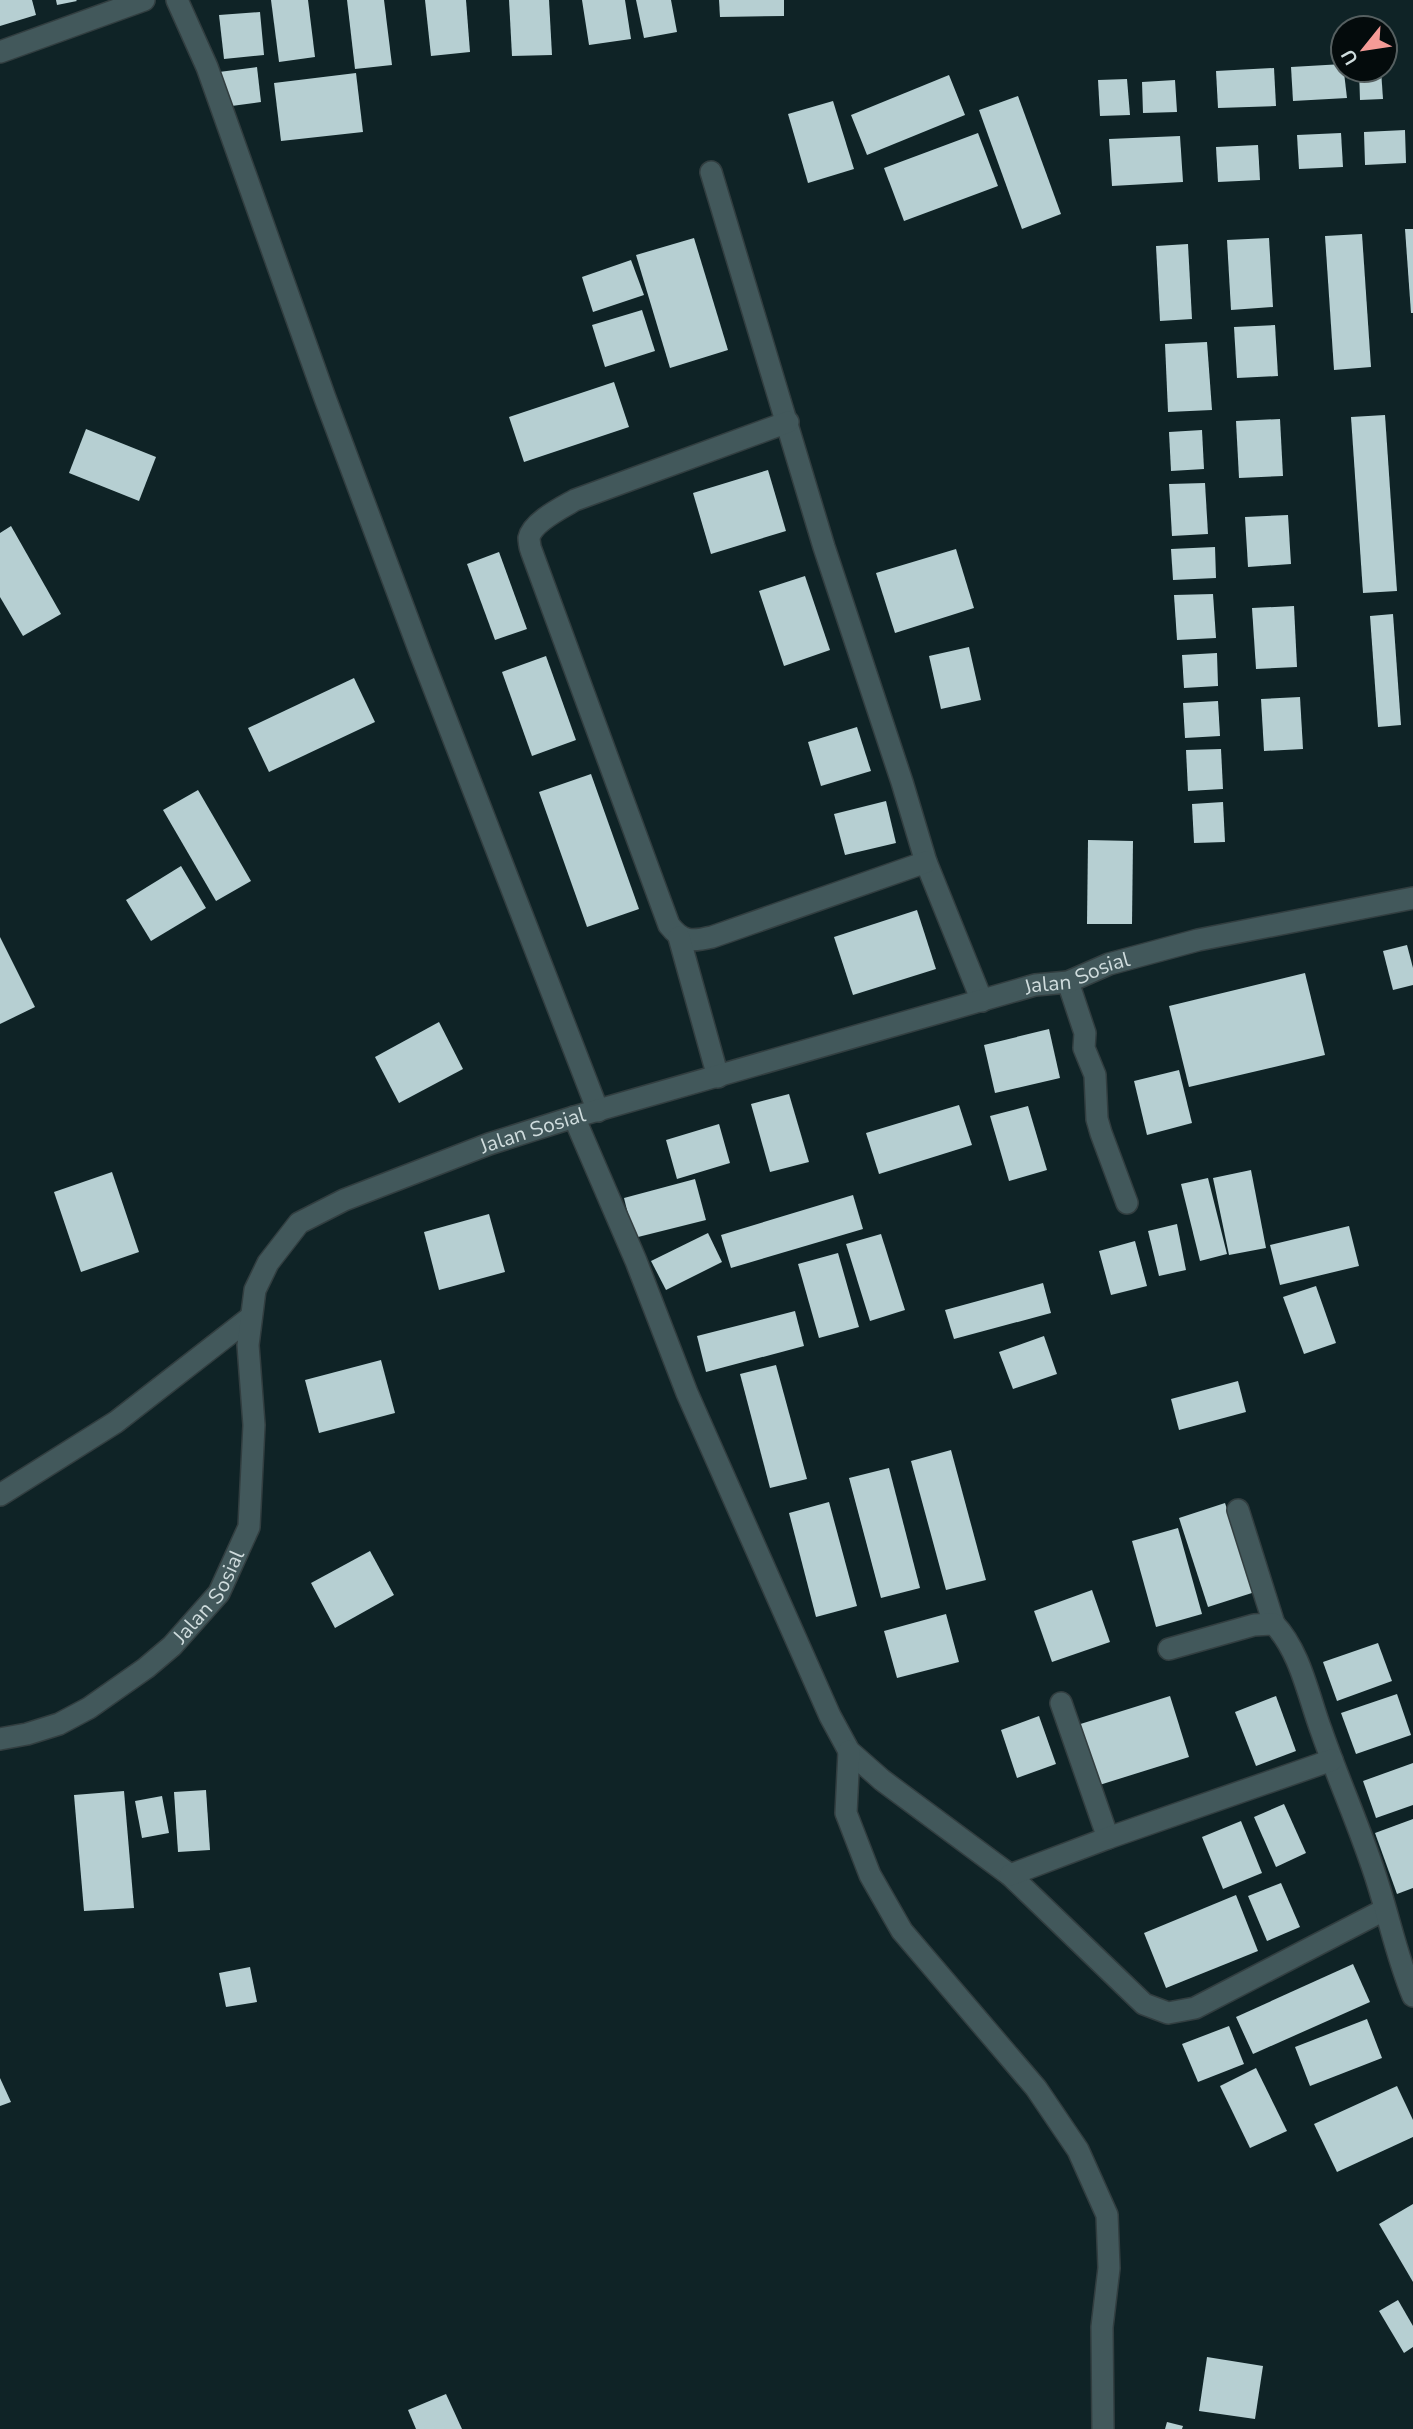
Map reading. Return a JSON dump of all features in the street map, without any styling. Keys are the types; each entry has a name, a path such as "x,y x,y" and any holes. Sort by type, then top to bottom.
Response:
{"street":[{"path":"0,52 144,0"},
{"path":"177,0 208,67 325,398 598,1111"},
{"path":"711,172 824,547 926,862 982,1001"},
{"path":"718,1077 679,937 669,925 664,912 543,587 529,538 533,530 546,518 575,500 788,422"},
{"path":"679,937 691,942 712,937 926,862"},
{"name":"Jalan Sosial","path":"0,1739 59,1724 89,1708 172,1646 219,1593 249,1527 254,1425 248,1345 255,1290 268,1263 299,1223 344,1200 419,1169 575,1117 1035,985 1068,982 1109,964 1198,940 1413,898"},
{"path":"1068,982 1084,1033 1084,1048 1095,1075 1095,1098 1101,1133 1127,1203"},
{"path":"575,1117 698,1418 830,1716 849,1751 882,1780 1010,1875 1144,2004 1168,2013 1195,2008 1384,1910"},
{"path":"0,1495 117,1422 251,1317"},
{"path":"1238,1510 1274,1624 1285,1635 1299,1665 1361,1835 1413,1996"},
{"path":"1169,1649 1254,1625 1274,1624"},
{"path":"1061,1703 1108,1838"},
{"path":"849,1751 846,1813 870,1874 902,1931 1043,2099 1078,2150 1107,2215 1109,2268 1102,2327 1103,2429"},
{"path":"1010,1875 1332,1760"}],"building":[{"path":"0,0 32,0 36,15 0,26"},
{"path":"56,0 76,0 77,1 57,5"},
{"path":"271,0 308,0 315,57 279,62"},
{"path":"347,0 384,0 392,65 355,69"},
{"path":"425,0 466,0 470,52 431,56"},
{"path":"509,0 549,0 552,55 512,56"},
{"path":"582,0 625,0 631,39 589,45"},
{"path":"636,0 671,0 677,32 644,38"},
{"path":"719,0 784,0 784,16 720,17"},
{"path":"260,12 264,55 224,59 219,15"},
{"path":"1329,65 1329,84 1345,84 1347,98 1293,101 1291,67"},
{"path":"257,67 261,102 224,107 219,72"},
{"path":"1274,68 1276,106 1218,108 1216,71"},
{"path":"356,73 363,132 281,141 274,83"},
{"path":"949,75 965,115 867,155 851,115"},
{"path":"1127,79 1130,115 1100,116 1098,80"},
{"path":"1175,80 1177,112 1143,113 1142,82"},
{"path":"1359,84 1382,84 1383,99 1360,100"},
{"path":"1018,96 1061,214 1022,229 979,110"},
{"path":"833,101 854,169 808,183 788,114"},
{"path":"1405,130 1406,163 1365,165 1364,132"},
{"path":"978,133 998,186 904,221 884,168"},
{"path":"1341,133 1343,167 1299,169 1297,135"},
{"path":"1180,136 1183,182 1112,186 1109,139"},
{"path":"1258,145 1260,180 1218,182 1216,147"},
{"path":"1405,229 1413,229 1413,313 1411,313"},
{"path":"1362,234 1371,367 1334,370 1325,236"},
{"path":"694,238 728,350 670,368 636,255"},
{"path":"1269,238 1273,307 1231,310 1227,240"},
{"path":"1188,244 1192,319 1160,321 1156,246"},
{"path":"631,260 644,295 593,312 582,277"},
{"path":"642,310 655,351 605,367 592,325"},
{"path":"1275,325 1278,376 1237,378 1234,327"},
{"path":"1207,342 1212,410 1168,412 1165,344"},
{"path":"614,382 629,427 524,462 509,417"},
{"path":"1385,415 1397,591 1363,593 1351,417"},
{"path":"1280,419 1283,476 1239,478 1236,421"},
{"path":"86,429 156,457 139,501 69,473"},
{"path":"1202,430 1204,469 1171,471 1169,432"},
{"path":"768,470 786,531 711,554 693,493"},
{"path":"1205,483 1208,534 1172,536 1169,484"},
{"path":"1288,515 1291,564 1248,567 1245,517"},
{"path":"11,526 61,614 23,636 0,597 0,533"},
{"path":"1215,547 1216,578 1173,580 1171,549"},
{"path":"956,549 974,608 895,633 876,573"},
{"path":"499,552 527,629 495,640 467,564"},
{"path":"805,576 830,650 784,666 759,591"},
{"path":"1213,594 1216,638 1177,640 1174,595"},
{"path":"1294,606 1297,667 1256,669 1252,608"},
{"path":"1393,614 1401,725 1378,727 1370,616"},
{"path":"969,647 981,700 941,709 929,656"},
{"path":"1217,653 1218,686 1184,688 1182,655"},
{"path":"546,656 576,740 532,756 502,672"},
{"path":"354,678 375,722 269,772 248,728"},
{"path":"1300,697 1303,749 1264,751 1261,699"},
{"path":"1218,701 1220,736 1185,738 1183,703"},
{"path":"857,727 871,771 821,786 808,742"},
{"path":"1221,749 1223,789 1188,791 1186,750"},
{"path":"591,774 639,909 587,927 539,792"},
{"path":"198,790 251,881 216,901 163,810"},
{"path":"886,801 896,843 845,855 834,814"},
{"path":"1223,802 1225,842 1194,843 1192,804"},
{"path":"1088,840 1133,841 1132,924 1087,924"},
{"path":"181,866 206,908 151,941 126,900"},
{"path":"917,910 936,969 853,995 834,937"},
{"path":"0,937 35,1007 0,1024"},
{"path":"1407,945 1413,968 1413,985 1393,990 1383,951"},
{"path":"1305,973 1325,1055 1189,1087 1169,1006"},
{"path":"439,1022 463,1069 399,1103 375,1057"},
{"path":"1049,1029 1060,1078 995,1093 984,1045"},
{"path":"1179,1070 1192,1123 1147,1135 1134,1081"},
{"path":"789,1094 809,1162 770,1172 751,1104"},
{"path":"959,1105 972,1145 879,1174 866,1133"},
{"path":"1028,1106 1047,1170 1009,1181 990,1116"},
{"path":"719,1124 730,1163 677,1179 666,1140"},
{"path":"1251,1170 1266,1248 1229,1255 1213,1178"},
{"path":"112,1172 139,1252 81,1272 54,1192"},
{"path":"1208,1178 1227,1254 1200,1261 1181,1184"},
{"path":"695,1179 706,1220 634,1238 624,1198"},
{"path":"853,1195 863,1229 731,1268 721,1235"},
{"path":"489,1214 505,1272 439,1290 424,1232"},
{"path":"1177,1224 1186,1270 1159,1276 1148,1231"},
{"path":"1349,1226 1359,1266 1280,1285 1270,1245"},
{"path":"708,1233 722,1262 666,1290 651,1261"},
{"path":"881,1234 905,1310 870,1321 846,1244"},
{"path":"1135,1241 1147,1286 1111,1295 1099,1251"},
{"path":"838,1253 859,1327 819,1338 798,1264"},
{"path":"1043,1283 1051,1313 954,1339 945,1310"},
{"path":"1316,1286 1336,1343 1304,1354 1283,1297"},
{"path":"795,1311 804,1346 706,1372 697,1336"},
{"path":"1044,1336 1057,1374 1013,1389 999,1352"},
{"path":"381,1360 395,1413 319,1433 305,1380"},
{"path":"776,1365 807,1479 770,1488 740,1374"},
{"path":"1238,1381 1246,1412 1179,1430 1171,1399"},
{"path":"951,1450 986,1580 946,1590 911,1461"},
{"path":"889,1468 920,1588 881,1598 849,1478"},
{"path":"829,1502 857,1606 816,1617 789,1513"},
{"path":"1225,1503 1255,1592 1208,1607 1179,1518"},
{"path":"1178,1528 1202,1614 1156,1627 1132,1541"},
{"path":"370,1551 394,1595 335,1628 311,1583"},
{"path":"1092,1590 1110,1642 1052,1662 1034,1611"},
{"path":"946,1614 959,1662 897,1678 884,1631"},
{"path":"1378,1643 1392,1681 1337,1701 1323,1662"},
{"path":"1397,1694 1411,1735 1356,1754 1341,1713"},
{"path":"1170,1696 1189,1757 1093,1787 1074,1726"},
{"path":"1276,1696 1296,1751 1256,1766 1235,1712"},
{"path":"1039,1716 1056,1764 1017,1778 1001,1730"},
{"path":"1413,1763 1413,1805 1376,1818 1363,1781"},
{"path":"206,1790 210,1850 178,1852 174,1792"},
{"path":"124,1791 134,1908 84,1911 74,1795"},
{"path":"162,1796 169,1833 142,1838 135,1801"},
{"path":"1284,1804 1306,1853 1276,1867 1254,1817"},
{"path":"1413,1819 1413,1888 1397,1894 1375,1833"},
{"path":"1241,1821 1262,1873 1223,1889 1202,1837"},
{"path":"1281,1883 1300,1927 1267,1941 1248,1896"},
{"path":"1236,1895 1258,1951 1166,1988 1144,1933"},
{"path":"1353,1964 1370,2002 1253,2054 1236,2017"},
{"path":"250,1967 257,2002 226,2007 219,1973"},
{"path":"1367,2019 1382,2058 1310,2086 1295,2047"},
{"path":"1229,2026 1244,2064 1198,2082 1182,2044"},
{"path":"1256,2068 1287,2131 1250,2148 1220,2086"},
{"path":"0,2078 11,2102 0,2106"},
{"path":"1397,2086 1413,2120 1413,2137 1337,2172 1314,2124"},
{"path":"1413,2204 1413,2282 1379,2224"},
{"path":"1398,2300 1413,2326 1413,2347 1404,2353 1379,2311"},
{"path":"1207,2357 1263,2366 1255,2419 1199,2411"},
{"path":"446,2394 462,2429 416,2429 408,2410"},
{"path":"1167,2422 1183,2426 1182,2429 1165,2429"}]}
